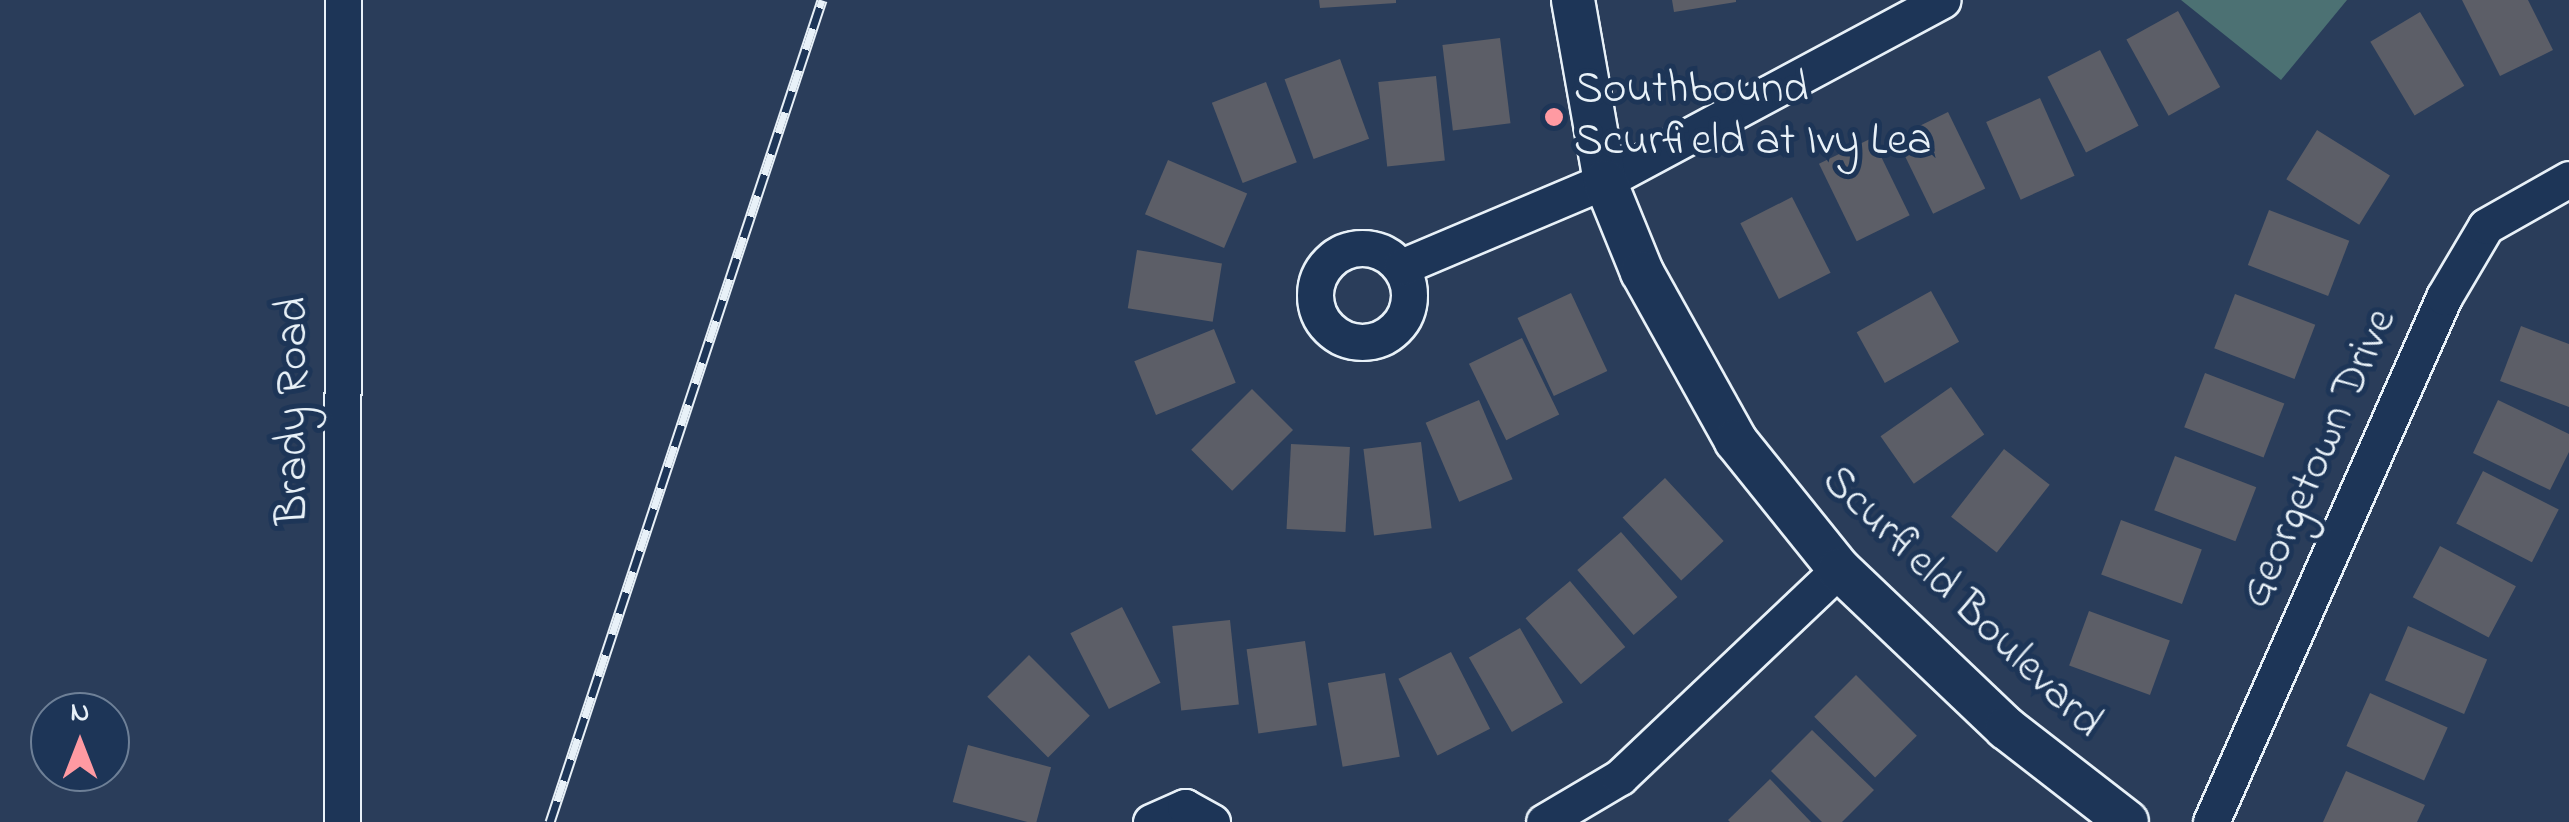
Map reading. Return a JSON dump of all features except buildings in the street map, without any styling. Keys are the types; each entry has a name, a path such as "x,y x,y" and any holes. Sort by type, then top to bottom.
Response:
{"street":[{"name":"Brady Road","path":"342,0 342,822"},
{"name":"Scurfield Boulevard","path":"1572,0 1605,181 1642,272 1736,440 1839,568 2006,728 2127,822"},
{"path":"1401,267 1605,181 1942,0"},
{"name":"Georgetown Drive","path":"2211,822 2444,297 2486,226 2569,180"},
{"path":"1544,822 1620,777 1839,568"},
{"path":"1150,822 1185,807 1212,822"}],"green space":[{"path":"2181,0 2347,0 2281,80"}],"railway":[{"path":"550,822 822,0"}],"place":[{"name":"Southbound Scurfield at Ivy Lea","path":"1554,117"}]}
